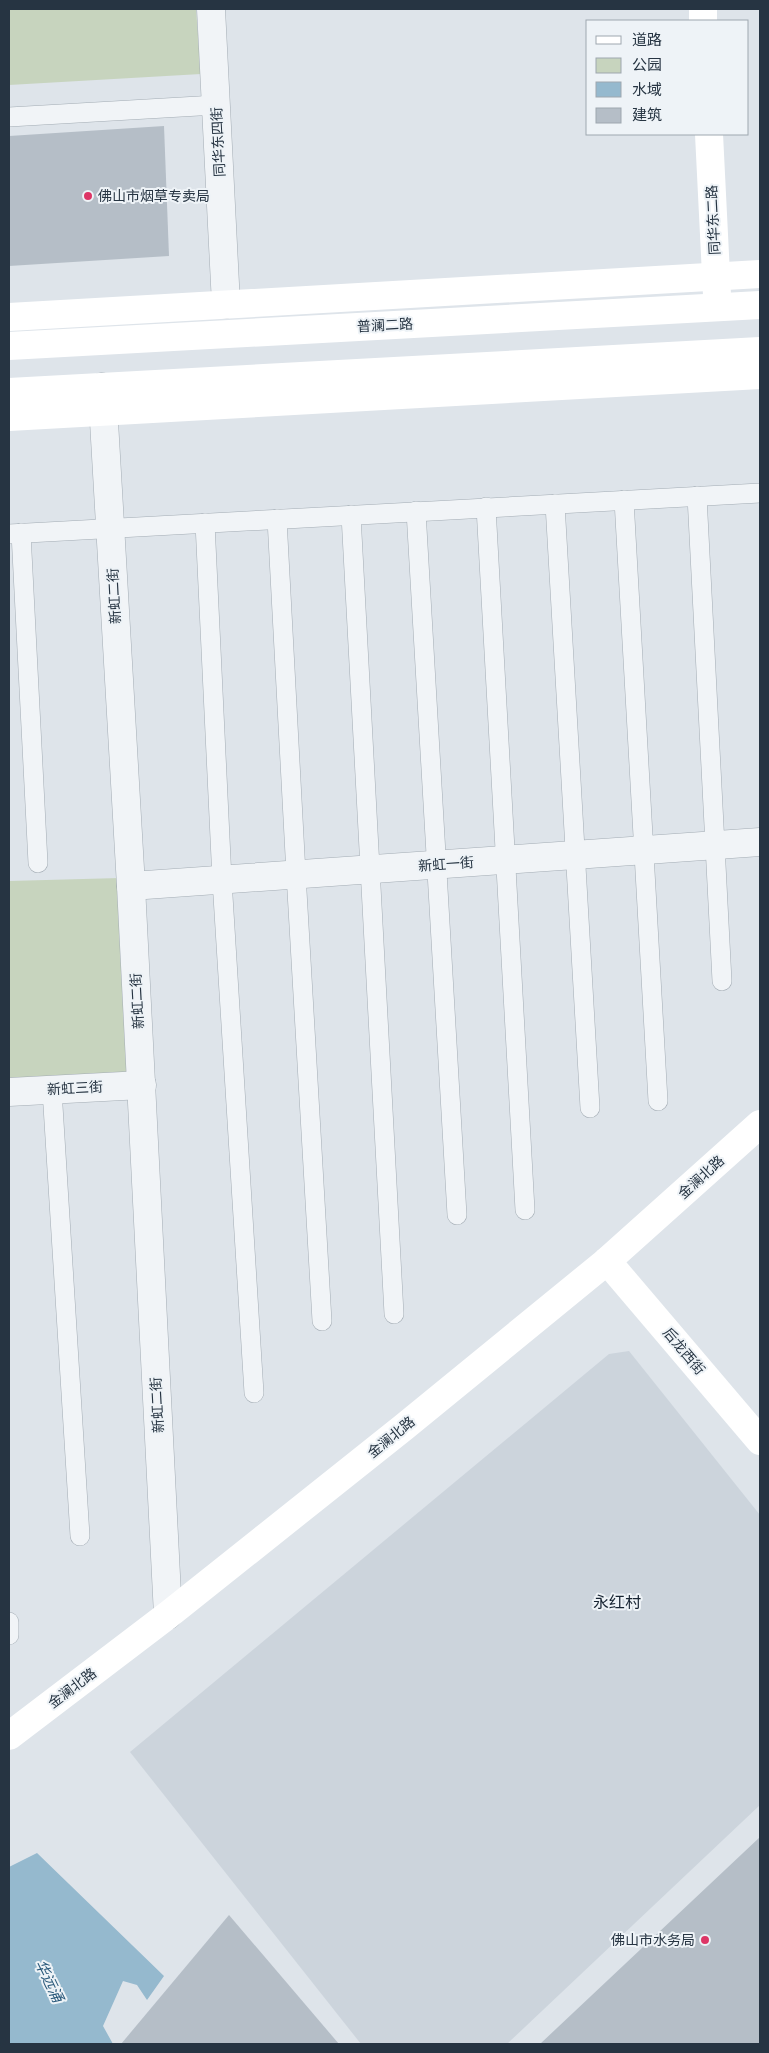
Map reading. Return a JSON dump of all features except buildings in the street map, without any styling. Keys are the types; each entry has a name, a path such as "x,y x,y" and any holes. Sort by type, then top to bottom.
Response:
{"main road":[{"name":"同华东二路","path":"709,135 718,307"},
{"path":"9,317 760,274"},
{"name":"普澜二路","path":"9,346 760,304"},
{"path":"9,417 102,399 760,351"},
{"path":"9,392 102,399 760,375"},
{"name":"金澜北路","path":"9,1736 168,1615 404,1427 607,1261 760,1124"},
{"name":"后龙西街","path":"607,1261 760,1441"}],"street":[{"name":"同华东四街","path":"211,9 226,304"},
{"name":"新虹二街","path":"102,399 142,1085 168,1615"},
{"name":"新虹一街","path":"131,886 760,842"},
{"name":"新虹三街","path":"9,1092 142,1085"}],"lane":[{"path":"9,117 216,105"},
{"path":"38,862 15,533 760,492"},
{"path":"697,496 722,981"},
{"path":"624,500 658,1101"},
{"path":"555,504 590,1108"},
{"path":"486,508 525,1210"},
{"path":"416,511 435,865 457,1215"},
{"path":"351,515 394,1314"},
{"path":"277,519 322,1321"},
{"path":"205,523 222,880 254,1393"},
{"path":"52,1090 80,1536"},
{"path":"9,1622 9,1635"}],"shaded area":[{"path":"629,1351 760,1515 760,1805 507,2044 361,2044 130,1752 609,1354"}],"green space":[{"path":"9,9 196,9 201,74 9,85"},
{"path":"120,878 132,1074 9,1080 9,881"}],"water":[{"name":"华远涌","path":"37,1853 164,1976 147,2000 137,1985 123,1981 103,2026 113,2044 9,2044 9,1867"}],"place":[{"name":"佛山市烟草专卖局","path":"88,196"},
{"name":"佛山市水务局","path":"705,1940"}],"district":[{"name":"永红村","path":"617,1602"}]}
